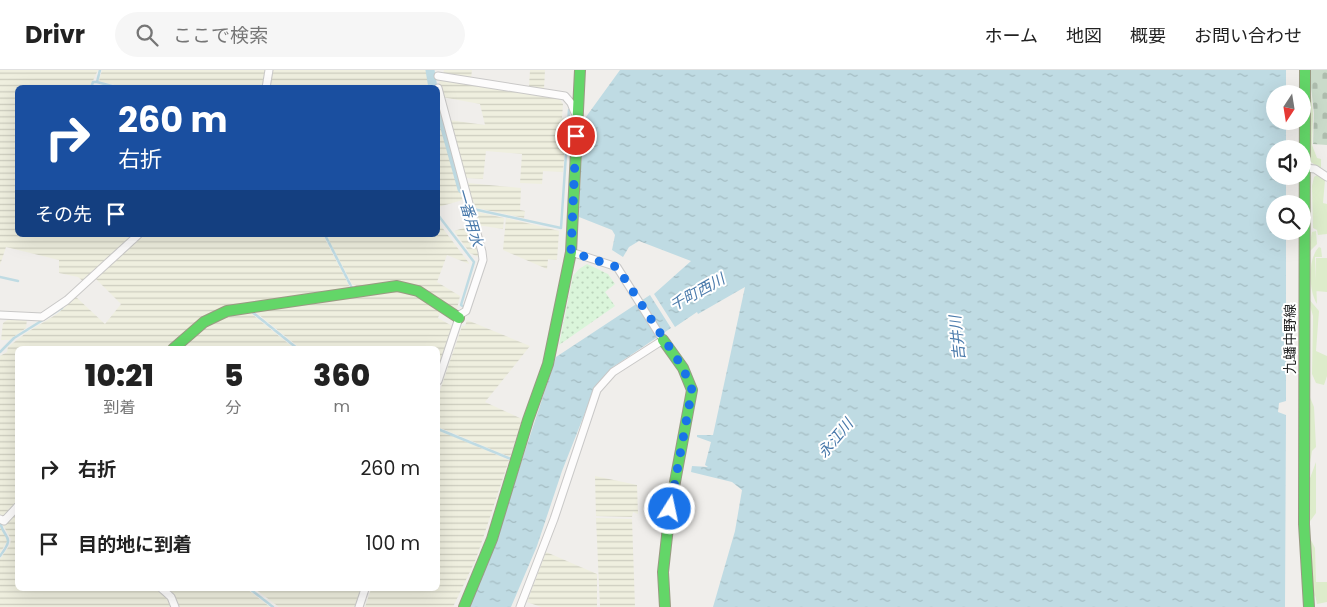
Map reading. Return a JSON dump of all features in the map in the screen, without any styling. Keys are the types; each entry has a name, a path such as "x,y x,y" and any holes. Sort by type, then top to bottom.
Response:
{"street":[{"path":"266,85 269,70"},
{"path":"464,607 492,539 528,420 548,364 571,252 576,116 580,70"},
{"name":"九蟠中野線","path":"1305,70 1305,140"},
{"path":"436,73 565,96 571,102 576,116"},
{"path":"440,99 483,260 440,375"},
{"path":"1311,169 1315,169 1327,177"},
{"name":"九蟠中野線","path":"1305,185 1304,524 1308,607"},
{"path":"0,315 42,317 67,300 136,237"},
{"path":"571,252 617,267 683,368 692,390 670,509 664,572 665,607"},
{"path":"176,346 209,317 226,311 397,286 418,291 462,314"},
{"path":"520,607 554,519 597,390 613,372 663,340"},
{"path":"0,519 4,520 15,509"},
{"path":"164,591 170,597 175,607"},
{"path":"359,607 364,591"}],"green space":[{"path":"0,70 98,70 91,85 15,85 15,237 133,237 83,281 78,277 59,273 59,260 6,247 0,265"},
{"path":"102,70 265,70 263,85 114,85 99,81"},
{"path":"271,70 428,70 432,85 268,85"},
{"path":"444,70 472,70 471,78 443,74"},
{"path":"530,70 545,70 544,89 529,87"},
{"path":"1309,70 1327,70 1327,145 1313,144 1314,113"},
{"path":"442,79 559,98 563,104 562,118 567,119 563,172 543,171 542,184 520,183 522,154 486,151 483,179 466,178 449,120 485,125 480,104 442,97 439,82"},
{"path":"1311,95 1313,114 1312,145 1317,158 1321,159 1321,169 1311,162 1311,140 1309,140 1309,130 1311,130"},
{"path":"440,116 463,200 440,206"},
{"path":"1317,175 1325,180 1323,203 1327,204 1327,234 1318,235 1317,230 1313,228 1312,186 1314,177"},
{"path":"468,183 521,188 520,210 525,211 524,218 472,207 466,185"},
{"path":"478,212 504,218 503,229 477,225"},
{"path":"506,218 559,231 557,260 548,259 547,269 503,250"},
{"path":"440,225 469,263 447,255 437,282 460,296 456,313 412,284 398,282 361,288 352,284 327,237 440,237"},
{"path":"470,226 478,257 470,253 454,231"},
{"path":"1316,231 1317,244 1308,253 1311,240 1312,232"},
{"path":"142,237 324,237 351,289 233,305 218,309 192,325 171,346 15,346 15,506 4,518 0,517 0,356 7,352 8,347 26,333 57,314 76,297 105,324 121,304 95,278"},
{"path":"1319,247 1321,248 1322,257 1315,257 1317,304 1312,292 1310,275 1312,259"},
{"path":"1316,258 1327,258 1327,292 1316,291"},
{"path":"587,264 608,274 615,284 605,292 615,306 559,345 573,276"},
{"path":"392,288 409,290 441,310 438,318 454,327 440,368 440,346 297,346 252,309"},
{"path":"1308,298 1319,311 1316,351 1327,356 1327,376 1324,385 1316,383 1312,374 1313,316"},
{"path":"247,310 291,346 189,346 183,341 202,324"},
{"path":"10,318 27,319 26,328 9,340 1,340 3,323"},
{"path":"467,320 530,346 485,402 522,419 510,457 440,428 440,390 462,326 465,326"},
{"path":"1307,390 1314,407 1316,447 1312,451 1309,469"},
{"path":"440,431 509,460 476,559 453,607 365,607 370,591 440,591"},
{"path":"1316,462 1316,513 1308,524 1309,481"},
{"path":"595,476 637,485 638,514 633,512 632,517 596,516"},
{"path":"15,514 15,591 159,591 167,598 171,607 0,607 0,559 10,545 11,539 3,525"},
{"path":"596,518 632,519 635,607 600,607"},
{"path":"0,526 8,540 0,553"},
{"path":"1308,534 1315,548 1316,582 1327,582 1327,602 1317,604 1315,595 1312,600"},
{"path":"546,552 597,574 597,607 541,607 527,602"},
{"path":"167,591 250,591 270,607 178,607"},
{"path":"258,591 362,591 356,607 279,607"}],"water":[{"path":"620,70 1286,70 1286,85 1266,85 1266,130 1286,130 1286,140 1266,140 1266,185 1286,185 1286,195 1266,195 1266,240 1286,240 1286,401 1279,403 1278,412 1286,415 1285,607 713,607 735,531 742,490 732,482 691,472 692,466 708,467 705,465 711,442 697,437 697,435 713,435 745,287 698,314 697,312 675,327 654,294 691,261 639,241 629,247 623,257 612,250 615,235 612,230 579,217 583,121"},
{"path":"650,295 671,328 613,367 594,390 562,471 537,546 511,607 468,607 488,563 556,357"}],"waterway":[{"path":"92,85 93,82 97,82 100,70"},
{"name":"一番用水","path":"430,70 432,85"},
{"path":"97,82 108,85"},
{"name":"一番用水","path":"440,110 462,189"},
{"path":"473,209 561,228 569,110"},
{"path":"440,218 474,262 461,305 464,307"},
{"path":"326,237 353,290"},
{"path":"0,277 18,281"},
{"path":"0,352 14,338 62,308"},
{"path":"251,311 294,346"},
{"path":"440,430 511,459"},
{"path":"0,522 8,541 0,556"},
{"path":"253,591 273,607"}],"traffic: fast":[{"path":"464,607 492,539 528,420 548,364 571,252 580,70"},
{"path":"1305,70 1304,524 1309,607"},
{"path":"176,346 204,322 227,311 397,286 418,291 459,318"},
{"path":"663,340 683,368 692,390 670,509 663,572 665,607"}],"route":[{"path":"576,136 570,224 571,252 617,267 683,368 692,390 670,509"}],"water label":[{"name":"千町西川","path":"697,292"},
{"name":"吉井川","path":"957,338"},
{"name":"永江川","path":"835,438"}]}
